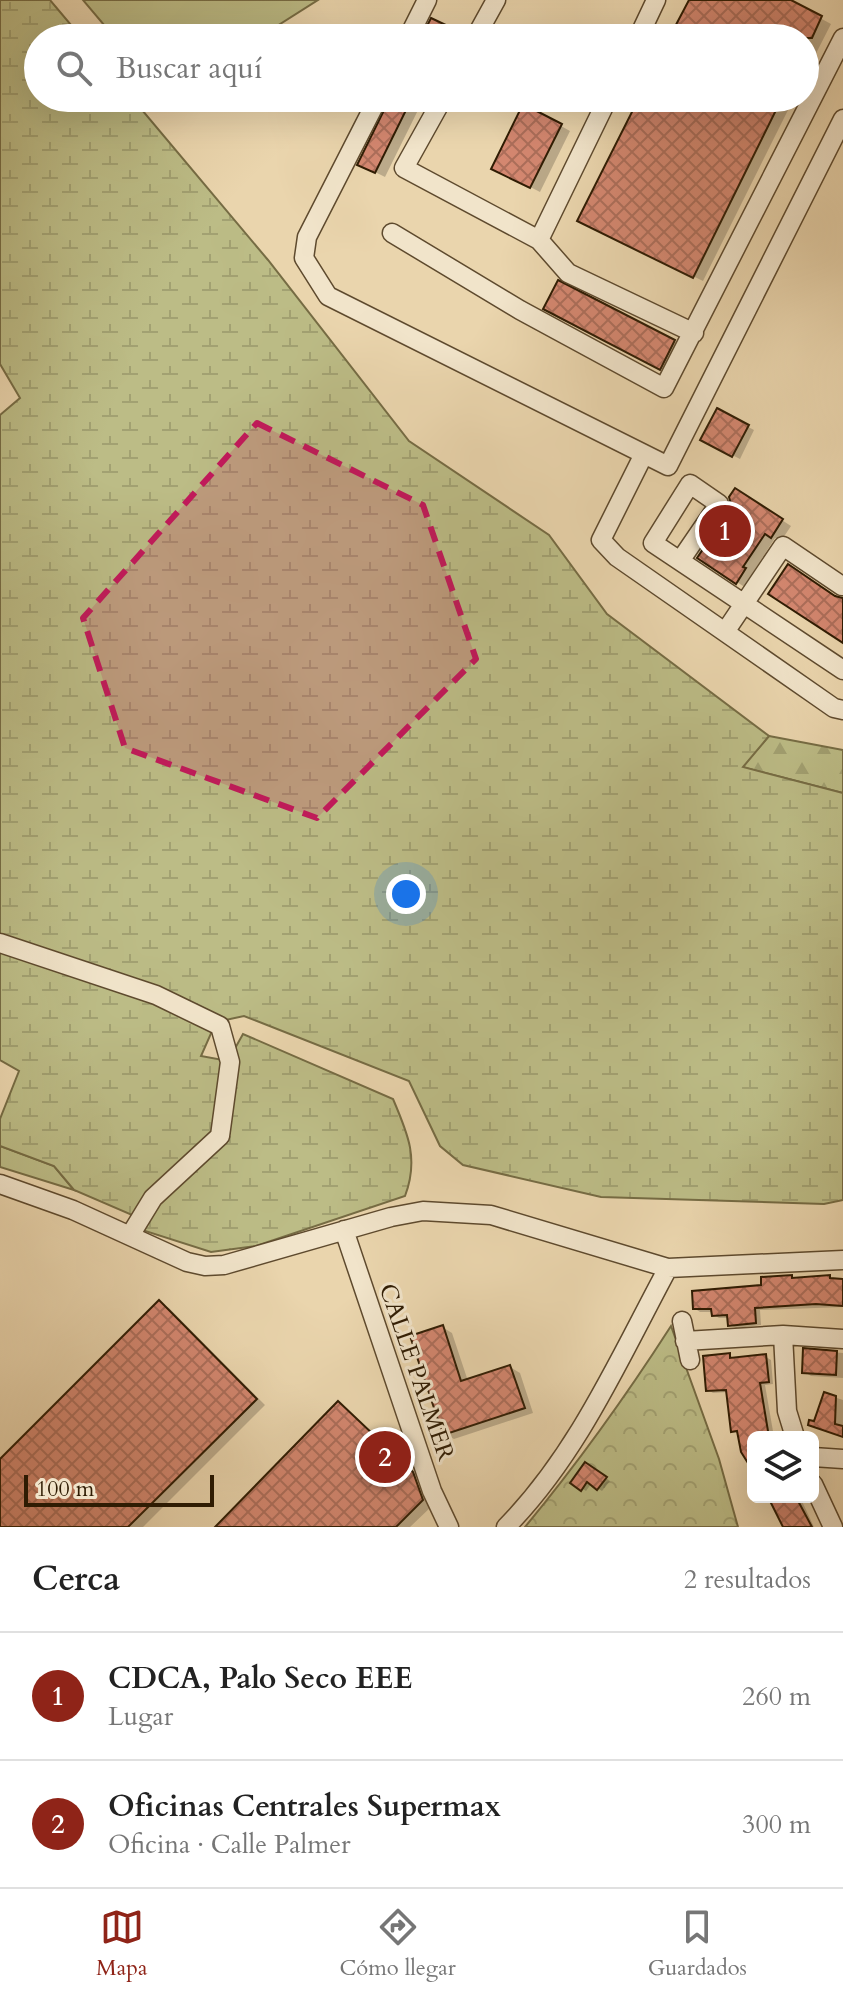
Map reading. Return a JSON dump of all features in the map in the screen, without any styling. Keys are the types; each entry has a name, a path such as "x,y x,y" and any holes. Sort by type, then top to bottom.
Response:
{"street":[{"path":"415,24 427,0"},
{"path":"483,24 496,0"},
{"path":"645,24 656,0"},
{"path":"819,86 843,38"},
{"path":"371,112 307,237 304,258 328,296 668,466 843,119"},
{"path":"435,112 404,168 539,240 568,273 694,333"},
{"path":"539,240 601,112"},
{"path":"392,233 520,310 664,388 806,112"},
{"path":"644,454 601,540 617,557 834,708 843,710"},
{"path":"725,632 783,546 842,586"},
{"path":"680,561 843,670"},
{"path":"0,943 156,995 220,1026 230,1062 220,1136 153,1198 131,1234"},
{"path":"0,1184 131,1234 187,1262 205,1266 224,1265 391,1217 423,1211 491,1215 668,1268 843,1260"},
{"name":"CALLE PALMER","path":"344,1230 432,1491 449,1527"},
{"path":"506,1527 531,1502 572,1444 668,1268"},
{"path":"682,1321 690,1360"},
{"path":"685,1341 783,1335 843,1339"},
{"path":"783,1335 787,1411 793,1431"},
{"path":"819,1457 843,1459"},
{"path":"819,1497 833,1527"}],"highlighted area":[{"path":"257,423 423,505 476,659 317,818 125,748 83,618"}],"green space":[{"path":"0,0 50,0 70,24 24,24 24,112 144,112 268,260 409,441 549,535 607,614 769,736 743,767 843,793 843,1200 824,1204 601,1197 463,1165 440,1146 409,1081 244,1016 216,1022 201,1056 228,1061 243,1034 393,1099 410,1147 411,1170 405,1196 256,1246 211,1252 142,1230 130,1214 74,1190 54,1166 0,1146 0,1119 19,1071 0,1060 0,415 20,398 0,364"},
{"path":"83,0 318,0 280,24 103,24"},
{"path":"769,736 843,750 843,793 742,767"},
{"path":"0,1146 54,1166 74,1190 0,1167"},
{"path":"671,1326 719,1459 738,1527 525,1527 601,1429"}],"building":[{"path":"689,0 791,0 822,16 818,24 676,24"},
{"path":"431,18 444,24 428,24"},
{"path":"383,112 405,112 375,173 357,165"},
{"path":"519,112 539,112 562,124 530,188 491,169"},
{"path":"632,112 775,112 693,278 577,221"},
{"path":"558,280 675,340 660,370 543,309"},
{"path":"717,408 749,425 732,457 700,440"},
{"path":"735,488 783,519 771,538 765,534 743,567 746,568 736,584 697,558 729,511 729,497"},
{"path":"788,564 835,596 843,598 843,643 768,594"},
{"path":"792,1275 792,1278 830,1275 830,1278 843,1279 843,1306 816,1304 755,1308 756,1323 728,1326 727,1315 712,1316 711,1309 693,1309 692,1291 761,1285 761,1277"},
{"path":"159,1300 257,1399 128,1527 0,1527 0,1459"},
{"path":"443,1325 461,1381 510,1365 525,1408 443,1435 410,1336"},
{"path":"803,1348 837,1351 836,1375 802,1373"},
{"path":"730,1353 730,1358 766,1354 769,1382 760,1383 768,1431 747,1431 747,1462 741,1452 737,1431 731,1432 726,1390 706,1391 703,1356"},
{"path":"824,1392 836,1396 835,1424 843,1426 843,1437 808,1425 809,1420 814,1421"},
{"path":"338,1401 413,1472 423,1500 396,1527 215,1527"},
{"path":"585,1462 607,1477 597,1490 587,1482 581,1491 570,1483"},
{"path":"771,1503 799,1503 812,1527 783,1527"}],"place":[{"name":"CDCA, Palo Seco EEE","path":"725,531"},
{"name":"Oficinas Centrales Supermax","path":"385,1457"}]}
